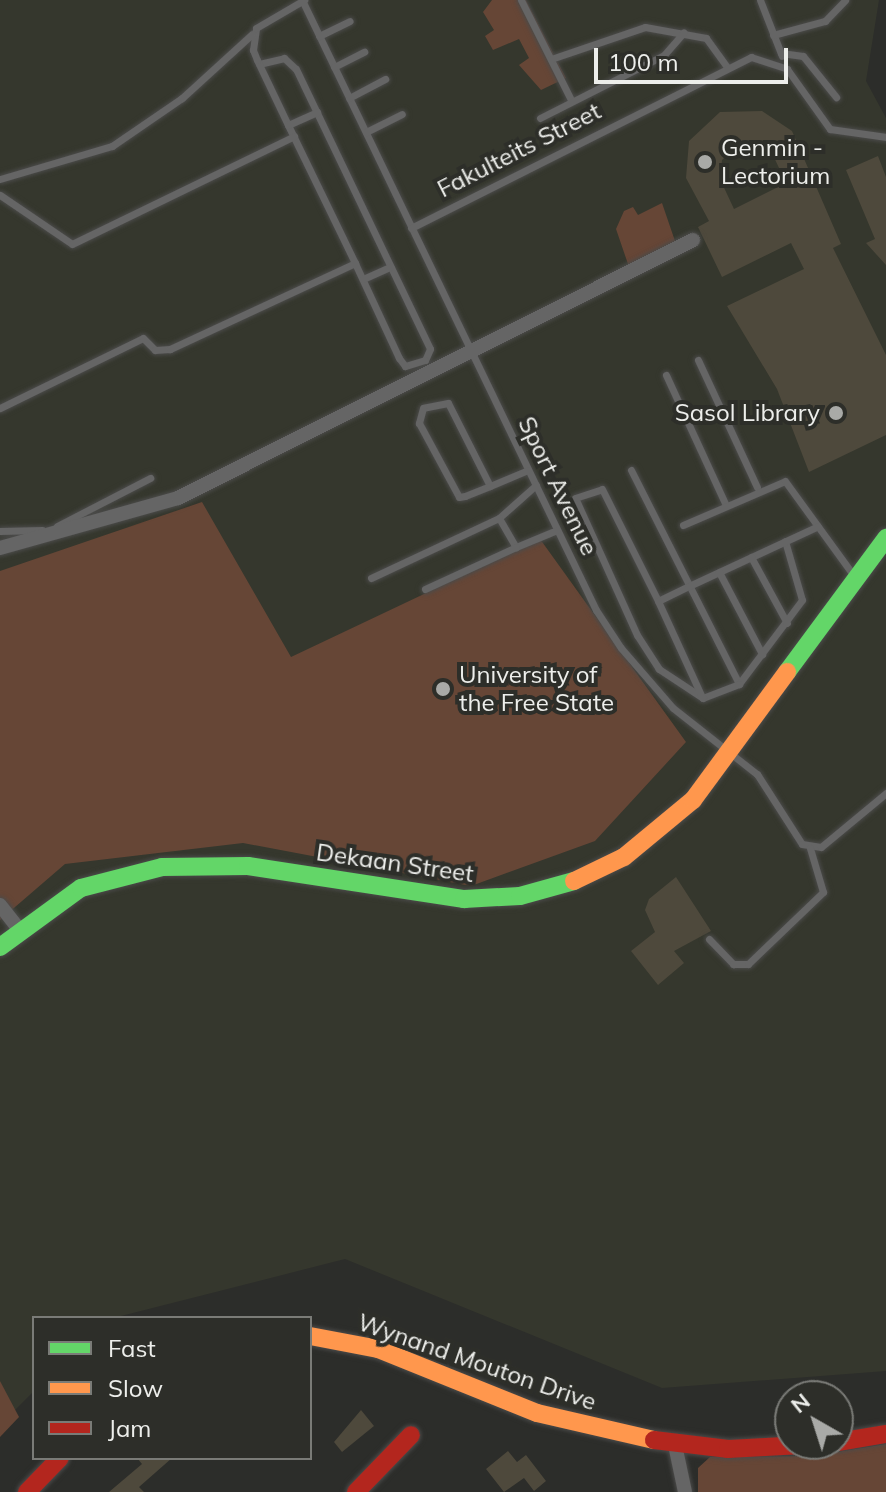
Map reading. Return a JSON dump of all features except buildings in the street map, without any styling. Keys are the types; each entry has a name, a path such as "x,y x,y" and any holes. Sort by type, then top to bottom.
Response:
{"street":[{"path":"0,548 178,498 470,349 693,240"},
{"name":"Dekaan Street","path":"0,947 19,929 81,888 204,863 464,899 520,896 624,857 676,818 728,753 886,538"},
{"path":"0,905 19,929"},
{"name":"Wynand Mouton Drive","path":"312,1336 378,1349 537,1413 675,1445 774,1444"},
{"path":"854,1439 886,1434"},
{"path":"356,1492 411,1435"},
{"path":"675,1445 685,1492"},
{"path":"27,1492 58,1460"}],"lane":[{"path":"0,179 112,146 182,98 252,34 303,0"},
{"name":"Sport Avenue","path":"303,0 557,530 621,648 653,688 757,774 810,848 823,892 748,964 733,964 709,939"},
{"path":"521,0 571,100"},
{"path":"760,0 787,69 830,129 886,137"},
{"path":"773,35 825,21 845,0"},
{"path":"319,36 350,21"},
{"path":"551,59 636,27 684,32 715,44 728,68"},
{"path":"540,118 673,50 684,32"},
{"path":"252,34 259,64 402,362 425,360 430,349 291,61 276,57 259,64"},
{"path":"334,67 364,52"},
{"path":"781,53 803,56 836,97"},
{"name":"Fakulteits Street","path":"411,228 751,57 787,69"},
{"path":"349,98 385,79"},
{"path":"288,125 317,112"},
{"path":"366,132 402,114"},
{"path":"0,195 72,244 294,136"},
{"path":"0,408 143,338 155,350 170,349 355,263"},
{"path":"363,279 390,267"},
{"path":"698,360 757,487"},
{"path":"666,375 725,503"},
{"path":"490,486 448,403 423,408 419,423 454,494 490,486 528,470"},
{"path":"631,470 739,684"},
{"path":"1,529 54,528 150,478"},
{"path":"683,525 757,487 792,484 855,577"},
{"path":"371,578 499,518 536,485"},
{"path":"602,489 703,698 659,669 637,635 575,511 579,493 602,489"},
{"path":"499,518 516,547"},
{"path":"658,601 818,526"},
{"path":"425,589 557,530"},
{"path":"703,698 739,684 787,623 804,590 785,541"},
{"path":"751,557 787,623"},
{"path":"719,572 762,654"},
{"path":"810,848 886,793"}],"shaded area":[{"name":"University of the Free State","path":"0,0 879,0 866,81 886,118 886,1371 662,1388 345,1259 121,1316 32,1316 32,1393 0,1425"},
{"path":"492,0 526,0 566,78 541,90 519,65 529,58 519,39 493,50 485,36 494,30 483,12"},
{"path":"662,203 675,241 629,267 616,229 624,211 633,207 638,215"},
{"path":"202,502 291,657 540,539 686,742 595,841 471,886 243,843 65,864 0,920 0,571"},
{"path":"0,1381 19,1417 0,1437"},
{"path":"886,1444 886,1492 698,1492 698,1468 710,1457 854,1460 854,1449"}],"traffic: fast":[{"path":"787,672 886,538"},
{"path":"0,947 81,888 162,867 248,866 464,899 520,896 574,881"}],"traffic: slow":[{"path":"574,881 624,857 693,800 787,672"},
{"path":"312,1336 378,1349 537,1413 654,1440"}],"traffic: jam":[{"path":"854,1439 886,1434"},
{"path":"356,1492 411,1435"},
{"path":"654,1440 728,1449 774,1447"},
{"path":"27,1492 58,1460"}],"place":[{"name":"Genmin - Lectorium","path":"705,162"},
{"name":"Sasol Library","path":"836,413"},
{"name":"University of the Free State","path":"443,689"}]}
